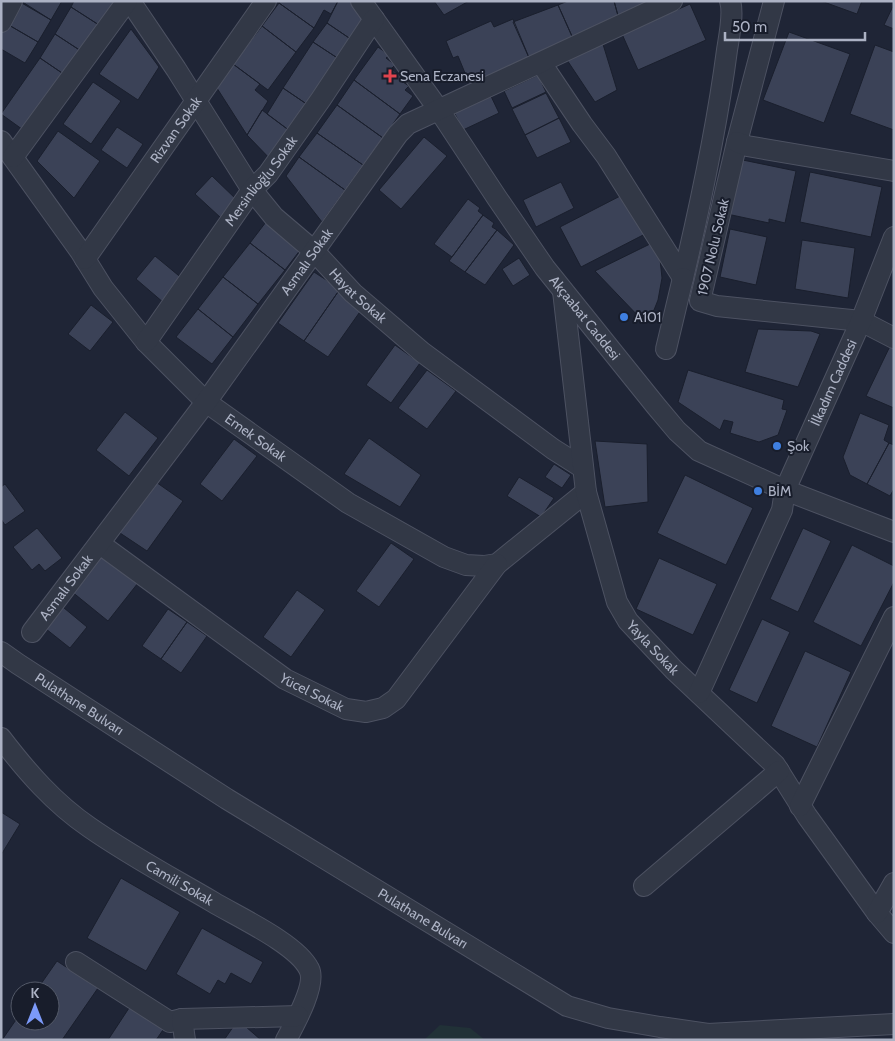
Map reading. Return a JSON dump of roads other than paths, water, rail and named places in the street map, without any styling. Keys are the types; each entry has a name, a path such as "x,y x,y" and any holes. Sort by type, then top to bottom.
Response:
{"street":[{"path":"1,22 12,1"},
{"path":"7,149 128,1"},
{"name":"Hayat Sokak","path":"128,1 252,190 274,217 314,251 353,293 422,352 554,449 583,468"},
{"name":"Rizvan Sokak","path":"85,259 266,1"},
{"name":"Akçaabat Caddesi","path":"361,1 439,110 497,198 563,291 656,406 698,452 785,490 894,532"},
{"name":"Asmalı Sokak","path":"32,632 206,402 398,134 408,124 672,1"},
{"path":"666,349 704,189 723,85 730,28 730,1"},
{"name":"1907 Nolu Sokak","path":"774,1 700,301 717,306 861,321 894,338"},
{"name":"Mersinlioğlu Sokak","path":"146,342 252,190 268,174 374,19"},
{"path":"541,63 606,156 682,284 702,294"},
{"path":"738,142 747,146 894,171"},
{"name":"Emek Sokak","path":"7,149 85,259 103,288 146,342 206,402 348,503 444,557 466,565 484,566 497,564"},
{"name":"İlkadım Caddesi","path":"699,693 782,510 785,490 861,321 894,236"},
{"name":"Yayla Sokak","path":"563,291 586,492 617,602 628,621 674,670 762,751 779,771 800,806 877,913 894,932"},
{"path":"497,564 586,492"},
{"name":"Yücel Sokak","path":"100,544 284,679 346,709 366,712 383,708 396,699 497,564"},
{"path":"800,806 894,617"},
{"name":"Pulathane Bulvarı","path":"1,652 227,799 567,1006 608,1018 708,1034 894,1024"},
{"name":"Camili Sokak","path":"1,738 28,773 63,807 90,827 150,866 277,939 301,956 310,971 309,987 286,1040"},
{"path":"644,886 779,771"},
{"path":"877,913 894,883"},
{"path":"76,962 170,1022 182,1019 298,1016"},
{"path":"182,1019 185,1040"}],"place":[{"name":"Sena Eczanesi","path":"390,76"},
{"name":"A101","path":"624,317"},
{"name":"Şok","path":"777,446"},
{"name":"BİM","path":"758,491"}]}
